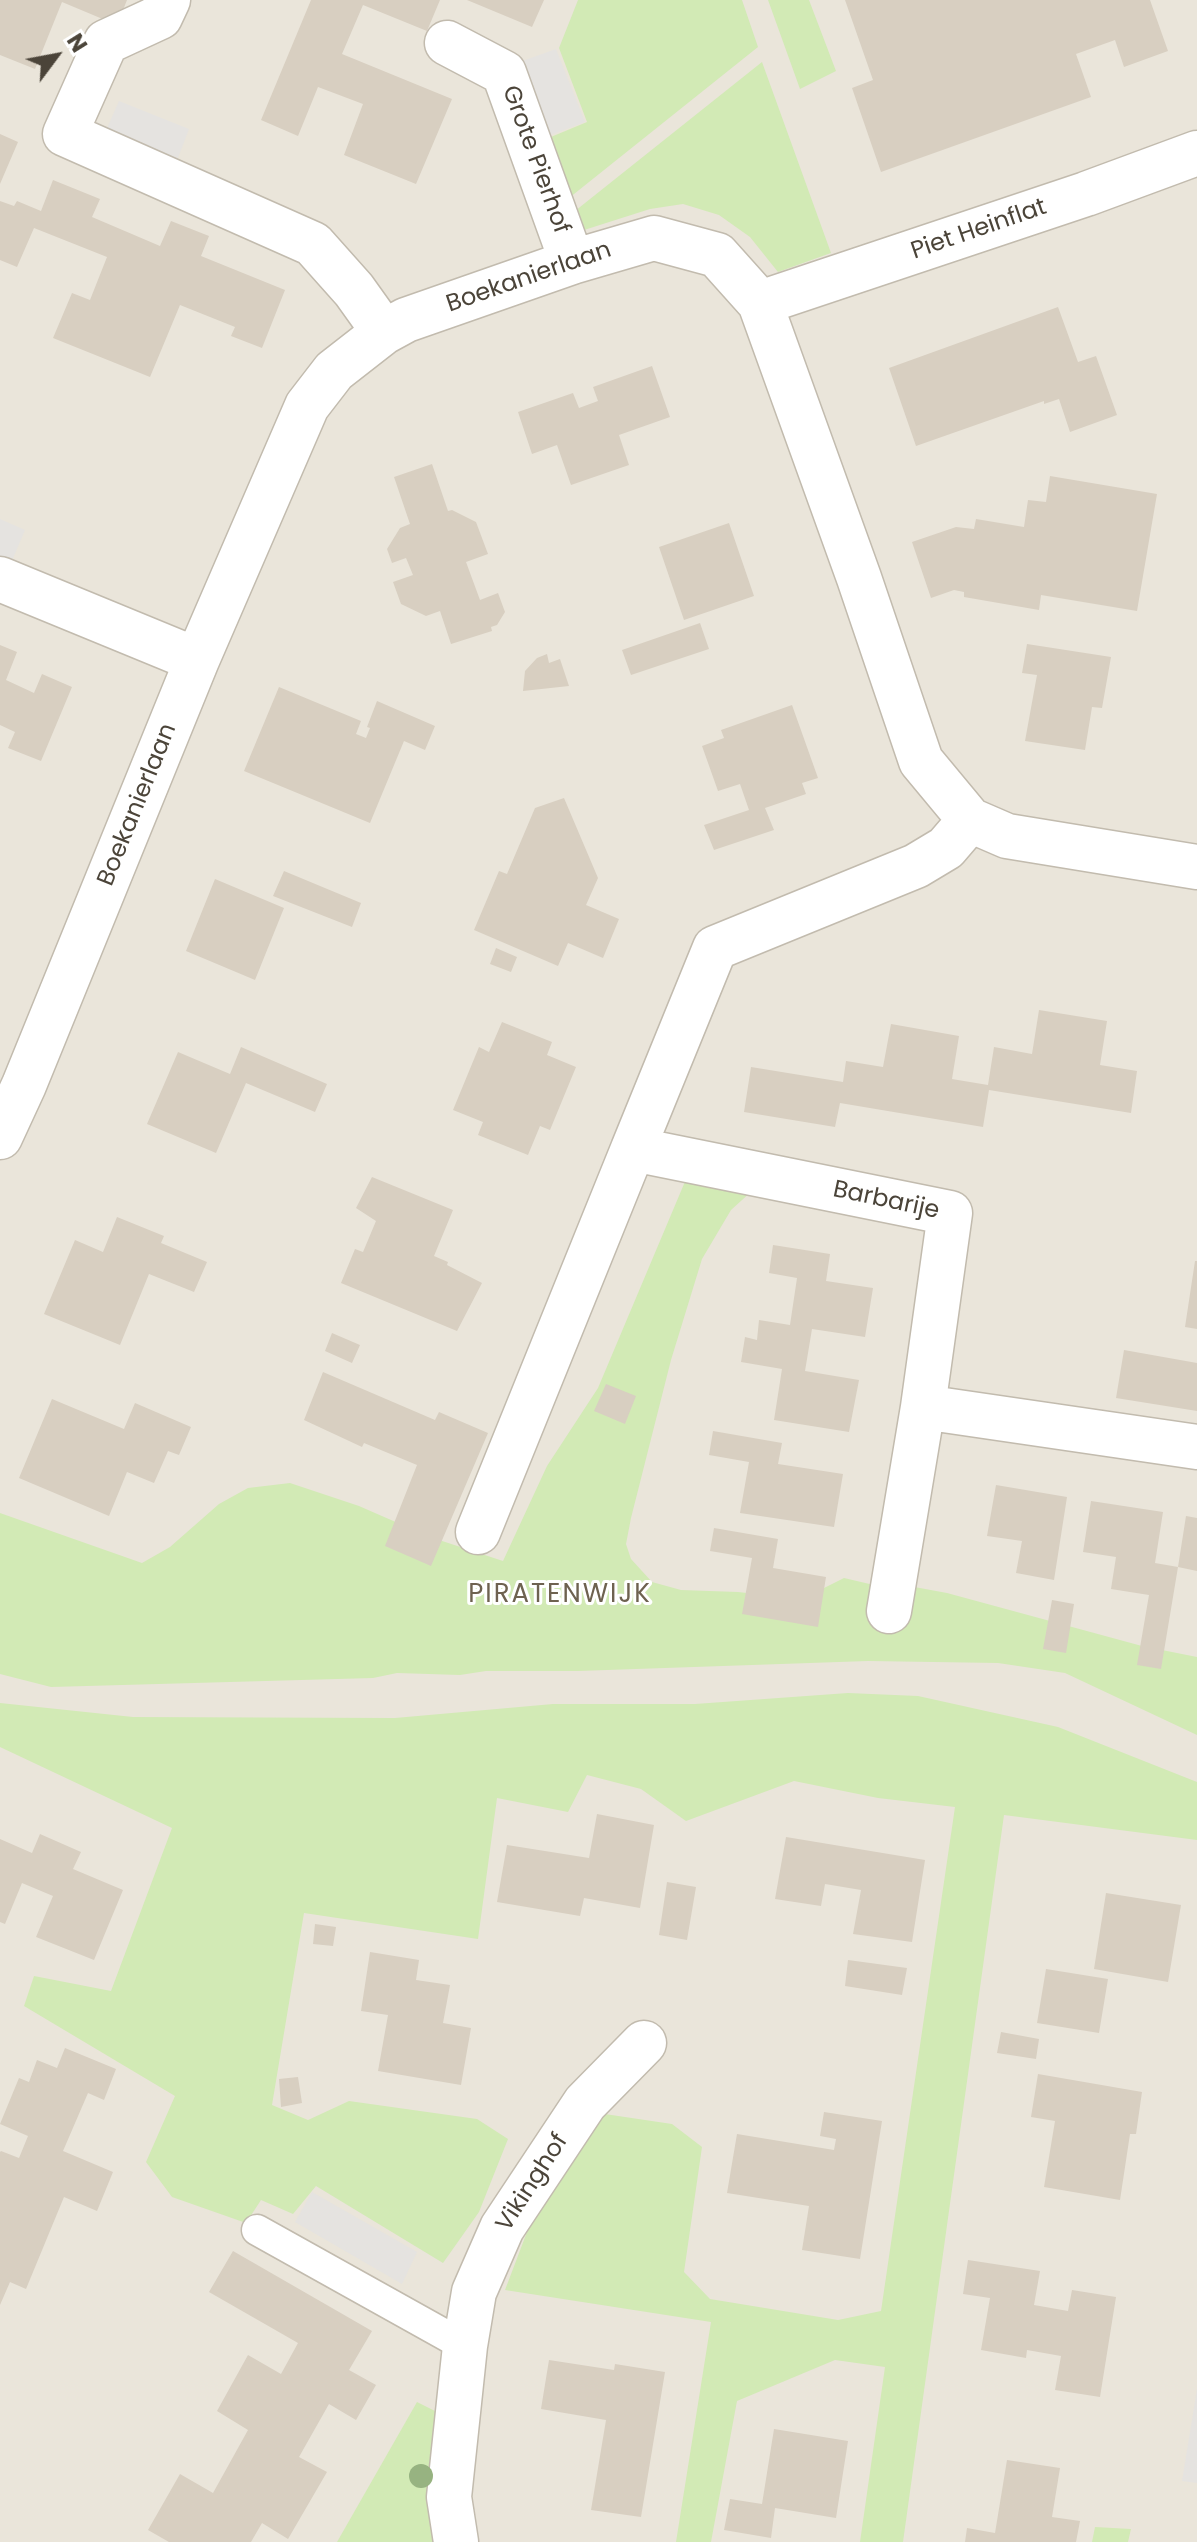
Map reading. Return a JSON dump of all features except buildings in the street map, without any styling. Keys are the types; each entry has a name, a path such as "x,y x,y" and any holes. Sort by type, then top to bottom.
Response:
{"street":[{"path":"168,0 160,17 106,42 65,134 313,244 354,290 384,332"},
{"name":"Grote Pierhof","path":"447,43 504,73 572,262"},
{"name":"Piet Heinflat","path":"760,303 1086,194 1197,153"},
{"name":"Boekanierlaan","path":"0,1137 12,1080 307,406 334,371 384,332 406,320 572,262 654,238 717,255 760,303 921,761 970,820 1007,836 1197,867"},
{"path":"0,579 197,660"},
{"path":"478,1532 715,948 916,866 946,848 970,820"},
{"name":"Barbarije","path":"633,1149 950,1213 923,1407 889,1611"},
{"path":"923,1407 1197,1447"},
{"name":"Vikinghof","path":"456,2542 449,2497 474,2292 502,2228 585,2103 644,2043"}],"lane":[{"path":"257,2230 465,2346"}],"shaded area":[{"path":"0,0 1197,0 1197,2542 0,2542"},
{"path":"556,49 585,122 545,137 517,63"},
{"path":"119,101 189,129 176,163 104,135"},
{"path":"0,519 25,530 11,563 0,559"},
{"path":"312,2192 417,2252 402,2284 295,2222"},
{"path":"1197,2389 1197,2483 1182,2481"}],"green space":[{"path":"578,0 742,0 758,47 569,198 546,139 587,122 559,48"},
{"path":"768,0 809,0 836,71 800,89"},
{"path":"762,62 831,253 778,272 750,237 719,215 683,204 650,209 581,231 575,211"},
{"path":"692,1165 764,1180 731,1210 702,1259 671,1360 631,1518 626,1544 631,1559 652,1582 681,1590 792,1598 820,1590 844,1578 891,1589 909,1586 947,1593 1142,1646 1197,1657 1197,1735 1065,1673 998,1663 868,1661 578,1671 486,1671 460,1675 397,1673 373,1678 51,1687 0,1674 0,1513 142,1563 170,1547 219,1504 248,1488 290,1483 359,1506 430,1537 503,1561 547,1466 598,1388"},
{"path":"848,1693 918,1696 1058,1727 1197,1782 1197,1840 1004,1815 903,2542 860,2542 885,2367 835,2360 737,2401 711,2542 676,2542 711,2322 505,2290 527,2232 569,2153 598,2113 672,2124 702,2147 684,2272 710,2299 838,2320 881,2311 955,1807 878,1798 794,1781 686,1821 641,1789 587,1775 568,1812 497,1798 478,1939 304,1913 272,2105 308,2120 349,2101 477,2119 508,2139 479,2212 443,2263 316,2186 293,2214 261,2200 246,2223 172,2197 146,2162 175,2096 24,2006 34,1976 111,1991 172,1828 0,1747 0,1703 133,1717 395,1718 553,1704 695,1704"},
{"path":"417,2402 441,2414 437,2542 337,2542"},
{"path":"1095,2527 1131,2529 1128,2542 1092,2542"}],"district":[{"name":"PIRATENWIJK","path":"560,1595"}]}
